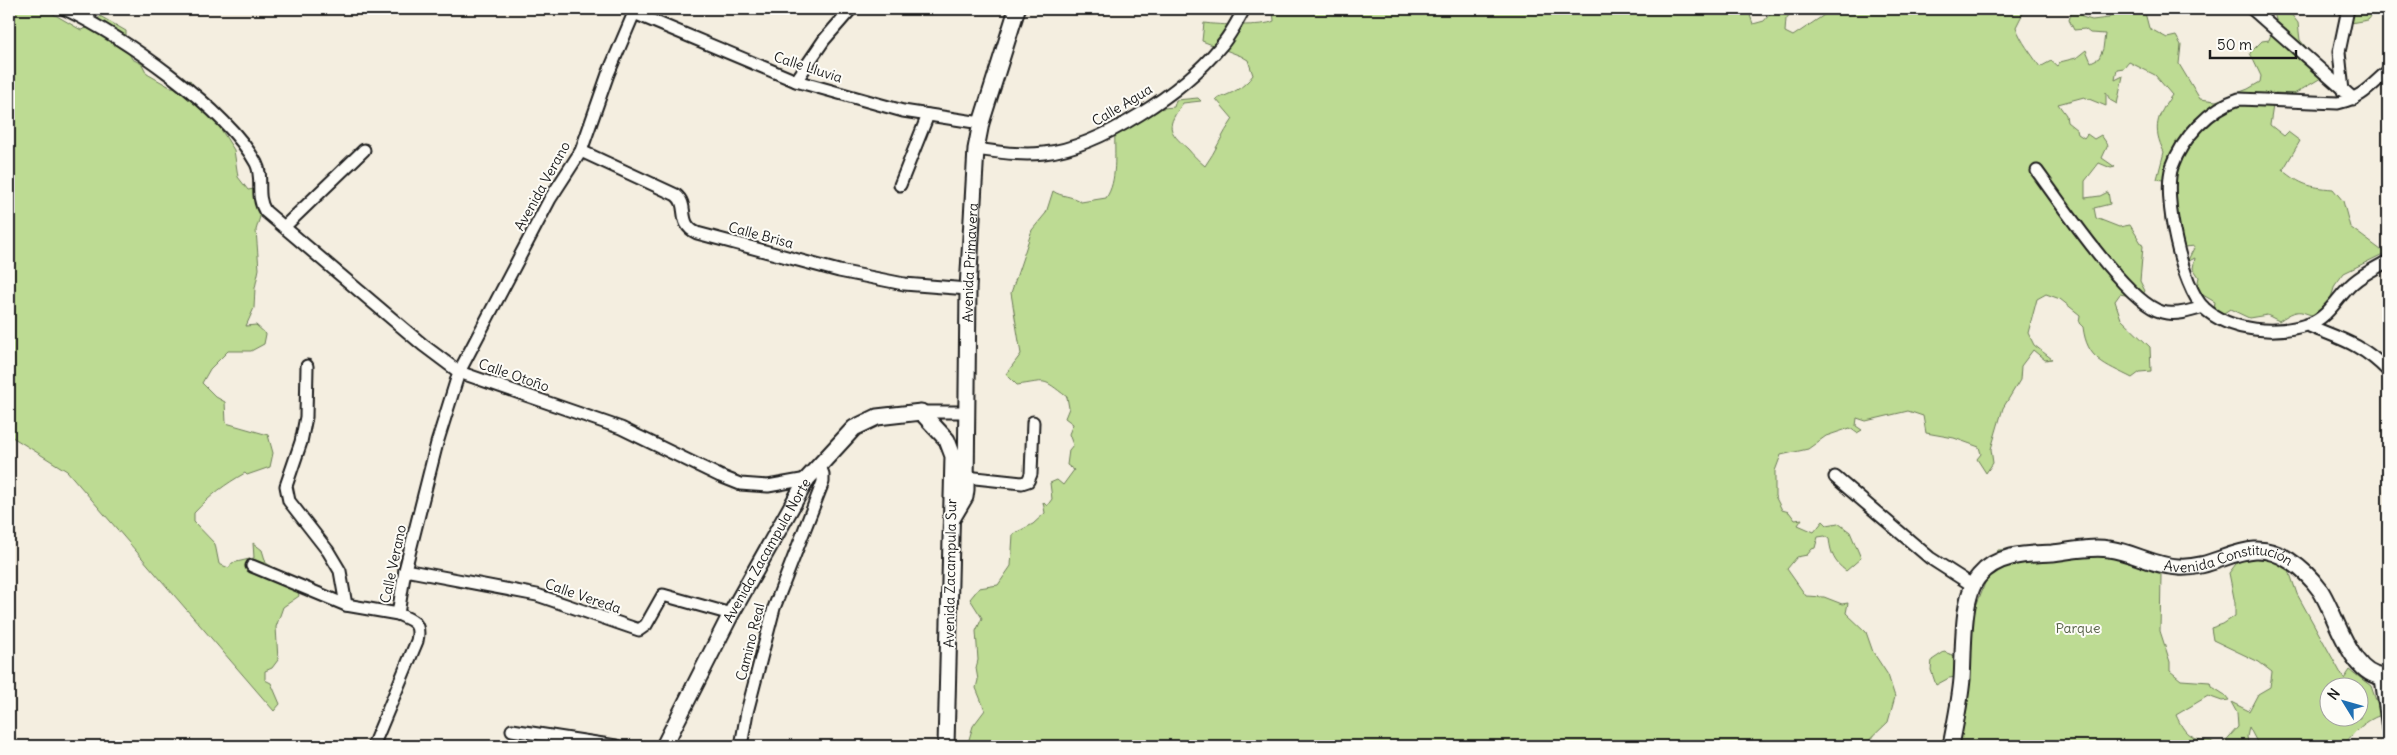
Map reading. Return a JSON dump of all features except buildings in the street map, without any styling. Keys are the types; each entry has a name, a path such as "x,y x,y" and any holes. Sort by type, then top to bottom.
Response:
{"main road":[{"name":"Avenida Primavera","path":"952,520 965,497 968,412 968,289 976,149 981,123 1017,9"},
{"name":"Avenida Zacampula Norte","path":"664,746 731,614 807,479 854,428 869,420 891,414 921,412"},
{"name":"Avenida Zacampula Sur","path":"921,412 937,427 951,448 953,468 946,746"},
{"name":"Avenida Constitución","path":"1972,585 1983,572 2008,558 2029,553 2108,548 2162,565 2178,567 2208,563 2244,550 2270,550 2295,565 2320,591 2355,658 2368,672 2384,677"},
{"path":"1951,746 1959,701 1972,585"}],"street":[{"path":"65,9 86,19 94,9"},
{"path":"796,82 824,40 851,9"},
{"name":"Calle Agua","path":"976,149 1031,155 1046,153 1099,137 1142,113 1188,79 1221,47 1244,9"},
{"path":"2252,9 2354,99"},
{"path":"2343,91 2338,52 2348,9"},
{"name":"Calle Lluvia","path":"635,11 796,82 903,111 981,123"},
{"name":"Avenida Verano","path":"459,372 550,199 581,151 608,74 635,11"},
{"name":"Calle Otoño","path":"86,19 187,88 228,127 258,165 259,199 265,211 422,345 459,372 621,428 740,484 768,486 807,479"},
{"path":"2387,72 2372,88 2354,99 2327,103 2239,99 2218,109 2182,145 2172,166 2170,176 2176,246 2180,259 2203,307 2221,319 2241,327 2266,329 2307,325 2321,318 2357,279 2388,261"},
{"path":"900,185 928,115"},
{"path":"284,227 364,150"},
{"name":"Calle Brisa","path":"581,151 676,195 681,200 684,222 688,228 697,233 839,271 904,284 968,289"},
{"path":"2037,170 2100,257 2146,304 2162,312 2190,312 2203,307"},
{"path":"2307,325 2356,344 2374,357 2388,371"},
{"path":"307,366 306,418 301,442 286,486 289,502 328,551 340,571 346,605"},
{"name":"Calle Verano","path":"373,746 408,665 419,630 414,622 398,614 405,570 447,407 459,372"},
{"path":"921,412 968,412"},
{"path":"966,477 1022,483 1028,480 1031,474 1033,422"},
{"name":"Camino Real","path":"742,746 746,712 774,608 823,482 823,474 819,464"},
{"path":"1835,477 1923,553 1972,585"},
{"path":"252,566 346,605 398,614"},
{"name":"Calle Vereda","path":"405,570 537,595 639,630 646,625 663,595 669,595 731,614"},
{"path":"2384,677 2388,729"},
{"path":"512,730 616,746"}],"green space":[{"path":"9,9 45,9 81,30 93,26 100,16 126,31 126,47 132,59 142,64 147,74 170,87 180,87 190,80 234,150 238,177 248,190 260,188 262,210 256,230 259,269 255,288 254,308 246,326 256,325 266,334 264,344 251,351 228,351 210,369 202,383 216,397 225,402 226,423 268,435 273,453 270,467 247,475 245,473 224,486 194,513 194,522 215,544 219,564 229,568 232,563 254,558 253,543 262,550 266,563 295,580 299,596 283,607 276,627 278,660 272,668 265,671 265,680 271,683 280,704 274,711 67,471 9,435"},
{"path":"1273,9 1748,9 1753,24 1764,21 1774,9 1794,9 1786,19 1785,32 1793,36 1833,9 2025,9 2016,27 2023,43 2040,67 2051,61 2057,66 2060,62 2076,58 2086,50 2091,62 2099,58 2103,49 2105,34 2090,33 2085,29 2074,30 2069,20 2072,11 2085,9 2082,17 2092,20 2109,18 2114,9 2144,9 2149,28 2167,38 2176,36 2181,45 2179,64 2200,99 2216,101 2248,89 2260,82 2261,76 2250,53 2262,41 2269,40 2276,20 2273,9 2292,9 2291,14 2298,23 2300,40 2314,57 2321,78 2294,94 2275,93 2270,125 2284,136 2288,132 2300,141 2283,170 2306,184 2333,189 2343,201 2350,227 2385,253 2344,273 2335,285 2325,316 2298,312 2279,321 2267,315 2249,318 2230,309 2218,317 2214,310 2215,302 2196,291 2199,277 2193,268 2195,258 2187,262 2195,246 2185,247 2169,223 2168,181 2157,179 2164,152 2158,136 2158,122 2163,109 2172,95 2155,75 2129,62 2124,68 2117,69 2115,80 2123,76 2117,104 2110,100 2106,92 2106,106 2084,97 2058,104 2066,115 2067,122 2077,130 2078,134 2084,138 2087,134 2094,139 2101,135 2108,145 2102,158 2115,167 2111,168 2099,163 2085,181 2085,198 2100,196 2108,192 2110,204 2094,208 2096,218 2119,227 2130,225 2143,246 2140,281 2145,291 2140,298 2120,294 2115,301 2121,319 2150,347 2151,371 2140,372 2132,378 2099,360 2093,354 2085,338 2083,327 2079,323 2080,315 2060,299 2046,294 2037,299 2028,333 2034,345 2052,359 2045,360 2033,350 2021,366 2020,380 2003,408 1991,449 1993,463 1986,473 1977,459 1981,454 1979,447 1954,438 1926,433 1923,416 1908,411 1866,421 1857,418 1856,426 1862,430 1857,433 1850,428 1826,436 1808,449 1781,455 1775,471 1775,496 1782,510 1789,512 1795,520 1802,519 1798,525 1814,532 1823,521 1827,525 1838,523 1850,532 1861,558 1846,571 1834,557 1829,539 1825,536 1818,537 1815,548 1807,555 1797,557 1787,569 1806,596 1824,597 1842,604 1848,603 1846,613 1866,632 1873,652 1888,675 1895,697 1888,722 1863,746 967,746 973,726 985,710 976,688 978,660 976,631 982,618 970,599 979,588 998,585 1011,566 1013,534 1033,524 1045,513 1043,502 1047,506 1052,499 1050,483 1057,480 1063,485 1074,470 1067,465 1069,450 1073,445 1069,434 1073,424 1065,418 1069,408 1067,397 1053,386 1044,382 1017,385 1006,374 1021,354 1011,293 1032,230 1046,213 1053,191 1081,202 1106,198 1114,175 1115,133 1144,110 1174,107 1176,100 1198,98 1201,101 1183,103 1174,118 1171,128 1176,137 1205,166 1233,119 1216,99 1237,90 1246,84 1253,75 1248,60 1202,41 1204,23 1240,25 1268,23 1274,21"},
{"path":"2349,9 2373,9 2373,14 2368,20 2344,24"},
{"name":"Parque","path":"2115,543 2158,564 2161,575 2160,631 2170,662 2170,671 2181,680 2210,682 2211,686 2229,700 2222,701 2208,696 2176,715 2182,727 2189,735 2204,741 2211,741 2217,746 1923,746 1940,743 1955,722 1957,677 1949,678 1936,685 1931,670 1932,660 1944,652 1958,657 1973,642 1965,634 1998,550"},
{"path":"2249,547 2286,562 2297,594 2343,678 2320,678 2320,728 2359,728 2343,746 2259,746 2249,727 2247,737 2249,746 2221,746 2238,727 2237,713 2231,702 2249,711 2258,694 2270,687 2272,672 2259,662 2213,640 2211,628 2223,624 2235,616 2235,603 2229,573"},
{"path":"2350,670 2360,678 2345,678"},
{"path":"2370,685 2371,686 2381,715 2370,720"}]}
